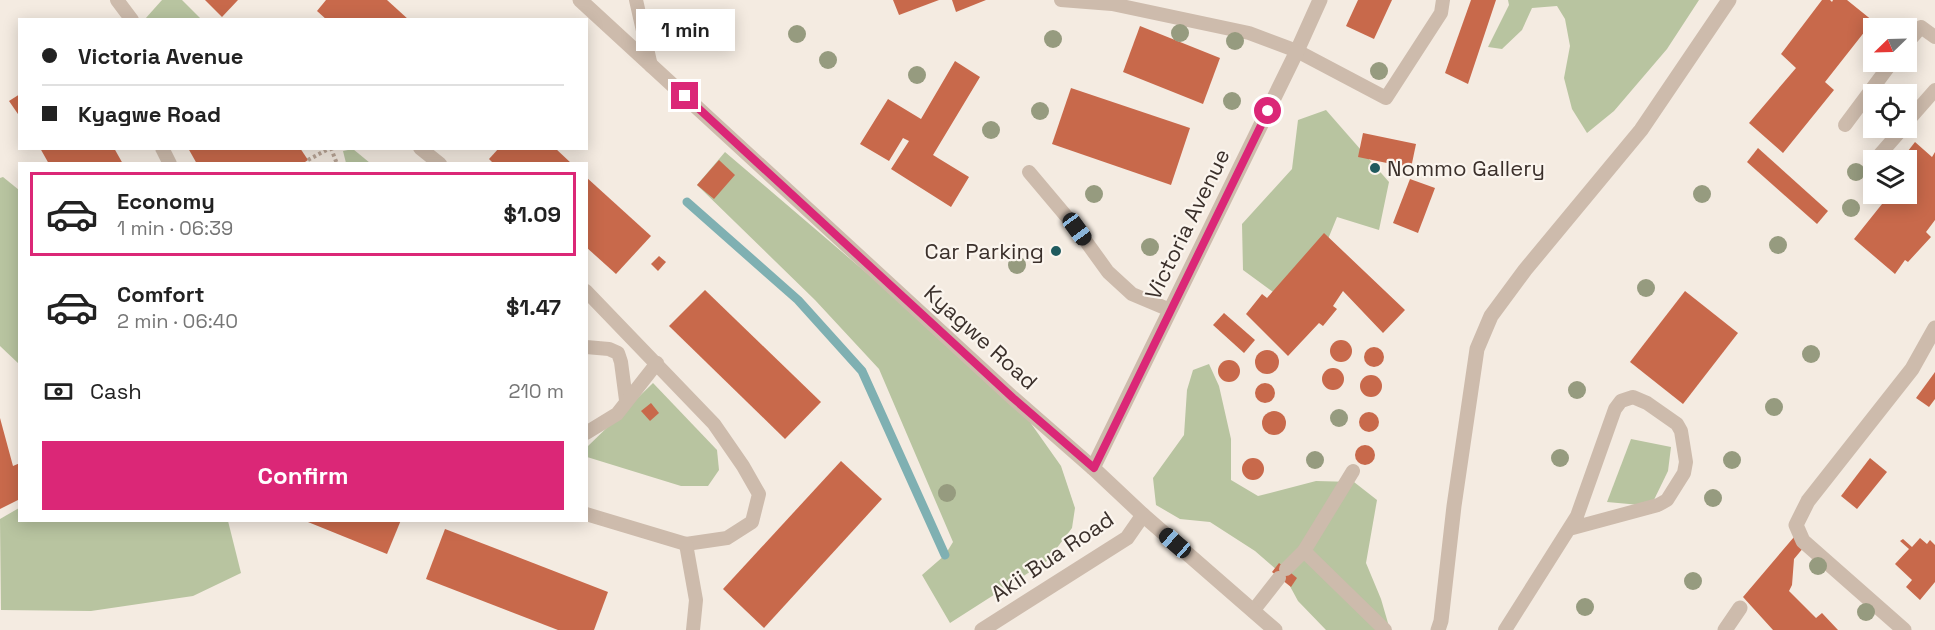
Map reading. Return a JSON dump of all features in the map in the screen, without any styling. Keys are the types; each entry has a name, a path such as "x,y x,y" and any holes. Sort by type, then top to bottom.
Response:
{"street":[{"name":"Kyagwe Road","path":"580,0 1013,398 1275,630"},
{"name":"Victoria Avenue","path":"1094,468 1320,0"},
{"path":"1438,630 1477,349 1491,316 1524,270 1641,130 1730,0"},
{"path":"1904,630 1803,540 1796,525 1808,501 1912,369 1935,328"},
{"name":"Akii Bua Road","path":"982,630 1127,538 1143,515"},
{"path":"1725,630 1740,608"}],"lane":[{"path":"117,0 130,18"},
{"path":"636,0 651,66"},
{"path":"1061,0 1110,2 1250,33 1297,51 1386,98 1441,13 1443,0"},
{"path":"1917,32 1921,27 1935,37"},
{"path":"1845,125 1885,72"},
{"path":"1917,110 1935,90"},
{"path":"1884,150 1894,138"},
{"path":"422,150 438,162"},
{"path":"1029,172 1077,229 1108,272 1132,294 1170,310"},
{"path":"588,293 714,424 744,466 759,494 752,522 727,538 686,544 588,515"},
{"path":"588,347 609,349 618,353 627,400"},
{"path":"588,432 617,414 657,363"},
{"path":"1505,630 1569,528 1577,516 1614,409 1621,401 1633,397 1647,403 1677,424 1681,431 1686,462 1684,473 1667,500 1658,505 1569,528"},
{"path":"1253,611 1282,573 1304,551 1353,471"},
{"path":"686,544 696,600 693,630"},
{"path":"1304,551 1385,630"}],"path":[{"path":"308,160 326,150"}],"green space":[{"path":"162,0 182,0 200,18 146,18"},
{"path":"1508,0 1699,0 1667,49 1614,111 1587,133 1572,109 1564,78 1570,46 1565,19 1557,6 1532,8 1522,30 1502,49 1488,47 1509,5"},
{"path":"1326,110 1389,182 1379,230 1337,217 1313,276 1284,300 1243,270 1242,224 1292,169 1298,120"},
{"path":"354,150 369,162 346,162 343,151"},
{"path":"725,152 1013,398 1061,466 1075,508 1072,528 1047,561 950,623 922,575 945,555 953,542 879,369 815,300 697,185"},
{"path":"3,177 18,189 18,363 0,346 0,178"},
{"path":"1209,364 1219,386 1231,439 1231,480 1258,496 1316,481 1354,482 1377,500 1366,563 1381,599 1390,630 1326,630 1298,601 1285,577 1255,551 1210,522 1180,519 1156,505 1153,478 1184,435 1187,390 1193,370"},
{"path":"653,383 717,450 719,470 708,486 681,486 588,457 588,446"},
{"path":"1631,439 1671,447 1668,471 1651,506 1607,502"},
{"path":"18,509 18,522 228,522 241,573 193,596 91,611 1,610 0,519"}],"building":[{"path":"205,0 238,0 222,17"},
{"path":"326,0 387,0 407,18 325,18 317,11"},
{"path":"893,0 939,0 899,15"},
{"path":"952,0 986,0 956,12"},
{"path":"1358,0 1392,0 1374,39 1346,26"},
{"path":"1471,0 1496,0 1468,84 1445,73"},
{"path":"1822,0 1832,2 1833,0 1847,0 1869,18 1863,18 1863,34 1825,82 1834,90 1783,153 1749,123 1796,68 1781,54"},
{"path":"1140,26 1220,58 1203,104 1123,72"},
{"path":"955,61 980,77 933,155 969,177 951,207 891,169 909,141 903,138 889,161 860,144 888,99 921,119"},
{"path":"1071,88 1190,128 1171,185 1052,144"},
{"path":"18,95 18,114 9,101"},
{"path":"1363,133 1416,144 1411,168 1358,157"},
{"path":"1915,142 1932,157 1935,152 1935,220 1926,232 1931,237 1908,262 1905,260 1895,274 1854,239 1882,204 1917,204 1917,150 1909,150"},
{"path":"1758,148 1828,211 1817,224 1747,162"},
{"path":"41,150 115,150 122,162 48,162"},
{"path":"189,150 301,150 308,160 305,162 196,162"},
{"path":"497,150 557,150 570,162 492,162 489,159"},
{"path":"719,160 735,175 714,199 697,185"},
{"path":"588,179 651,236 616,274 588,249"},
{"path":"1410,179 1435,188 1418,233 1393,223"},
{"path":"1324,233 1405,310 1383,333 1343,291 1333,306 1337,309 1323,326 1319,323 1288,356 1246,314 1262,294 1267,298"},
{"path":"659,256 666,262 658,271 651,264"},
{"path":"705,290 821,402 785,439 669,326"},
{"path":"1685,291 1738,333 1683,404 1630,362"},
{"path":"1224,313 1255,340 1244,353 1213,325"},
{"path":"1341,340 1349,343 1352,351 1349,359 1341,362 1333,359 1330,351 1333,343"},
{"path":"1374,347 1381,350 1384,357 1381,364 1374,367 1367,364 1364,357 1367,350"},
{"path":"1267,350 1272,351 1278,357 1278,367 1272,373 1267,374 1262,373 1256,367 1255,362 1256,357 1262,351"},
{"path":"1229,360 1239,367 1240,371 1233,381 1229,382 1219,375 1218,371 1225,361"},
{"path":"1329,368 1337,368 1344,375 1344,383 1337,390 1329,390 1322,383 1322,375"},
{"path":"1935,372 1935,399 1929,407 1916,398"},
{"path":"1371,375 1379,378 1382,386 1379,394 1371,397 1363,394 1360,386 1363,378"},
{"path":"1265,383 1272,386 1275,393 1272,400 1265,403 1258,400 1255,393 1258,386"},
{"path":"651,403 659,413 650,421 641,411"},
{"path":"1269,411 1279,411 1286,418 1286,428 1279,435 1269,435 1262,428 1262,418"},
{"path":"1369,412 1376,415 1379,422 1376,429 1369,432 1362,429 1359,422 1362,415"},
{"path":"0,418 13,466 18,464 18,500 0,509"},
{"path":"1365,445 1372,448 1375,455 1372,462 1365,465 1358,462 1355,455 1358,448"},
{"path":"1249,458 1257,458 1264,465 1264,473 1257,480 1249,480 1242,473 1242,465"},
{"path":"1870,458 1887,472 1857,509 1841,496"},
{"path":"841,461 882,499 764,628 723,589"},
{"path":"308,522 400,522 387,554"},
{"path":"445,529 608,592 594,630 558,630 426,579"},
{"path":"1794,537 1804,547 1794,559 1792,585 1789,591 1816,618 1822,613 1838,630 1773,630 1743,597"},
{"path":"1920,538 1927,544 1930,540 1935,545 1935,582 1920,600 1906,587 1912,580 1895,564 1909,549 1900,541 1903,539 1912,547"},
{"path":"1279,563 1297,578 1291,587 1272,572"}],"waterway":[{"path":"687,202 798,300 862,371 945,555"}],"place":[{"name":"Nommo Gallery","path":"1375,168"},
{"name":"Car Parking","path":"1056,251"}],"route":[{"path":"685,96 1013,398 1094,468 1268,111"}]}
